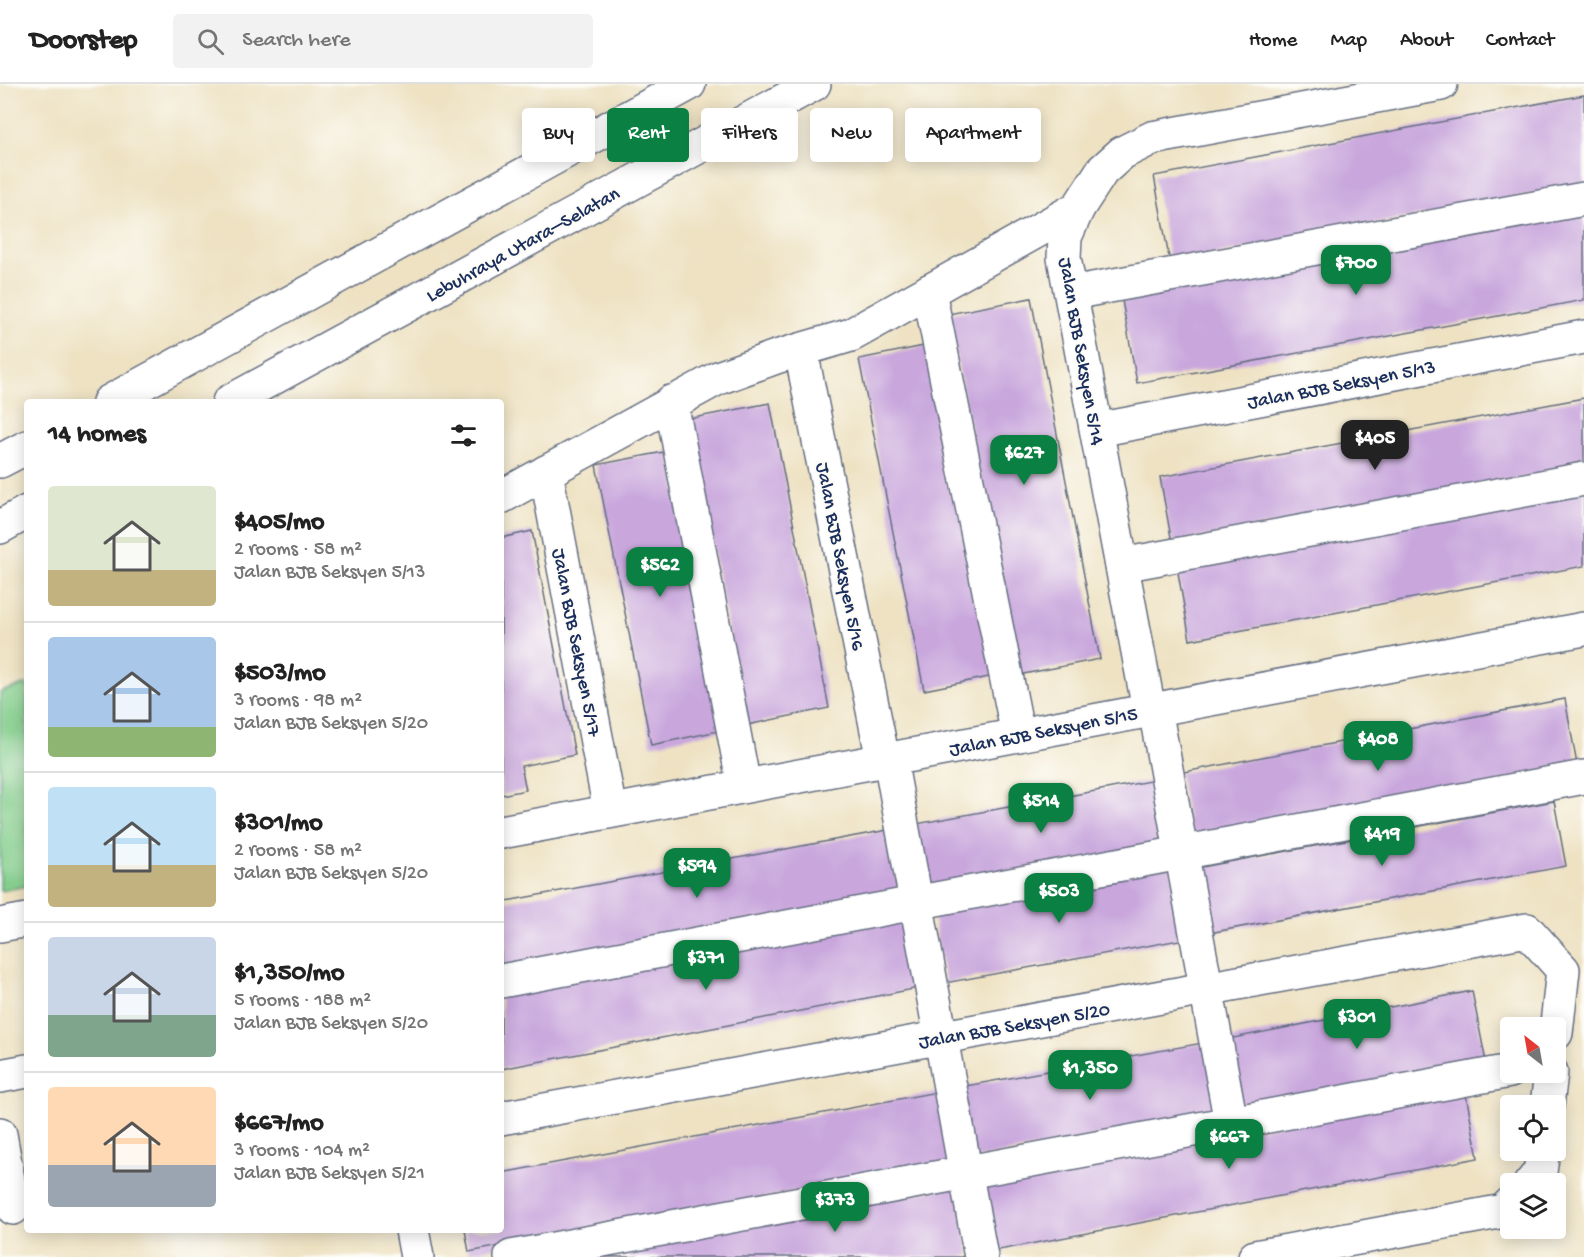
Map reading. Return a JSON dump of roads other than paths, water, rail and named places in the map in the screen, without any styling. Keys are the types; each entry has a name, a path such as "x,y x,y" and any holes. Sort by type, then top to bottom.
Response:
{"main road":[{"path":"113,399 689,84"},
{"name":"Lebuhraya Utara–Selatan","path":"236,399 814,84"},
{"name":"Jalan BJB Seksyen 5/14","path":"1232,1123 1064,258 1065,237 1078,208 1102,171 1122,153 1152,138 1441,84"},
{"path":"1071,293 1584,199"},
{"path":"504,495 718,378 776,357 851,335 1078,208"},
{"path":"929,291 1018,735"},
{"name":"Jalan BJB Seksyen 5/13","path":"1097,430 1584,337"},
{"name":"Jalan BJB Seksyen 5/16","path":"801,351 917,903 981,1257"},
{"path":"671,402 744,786"},
{"path":"0,461 24,449"},
{"name":"Jalan BJB Seksyen 5/17","path":"546,472 610,811"},
{"path":"1122,565 1584,479"},
{"path":"0,527 24,514"},
{"name":"Jalan BJB Seksyen 5/15","path":"504,831 1584,629"},
{"path":"504,980 1584,777"},
{"path":"0,925 24,921"},
{"name":"Jalan BJB Seksyen 5/20","path":"504,1117 1527,930 1563,970 1558,1017"},
{"path":"0,1076 24,1072"},
{"path":"511,1257 1500,1073"},
{"path":"0,1134 13,1208"},
{"path":"1255,1257 1500,1210"},
{"path":"413,1233 417,1257"}]}
